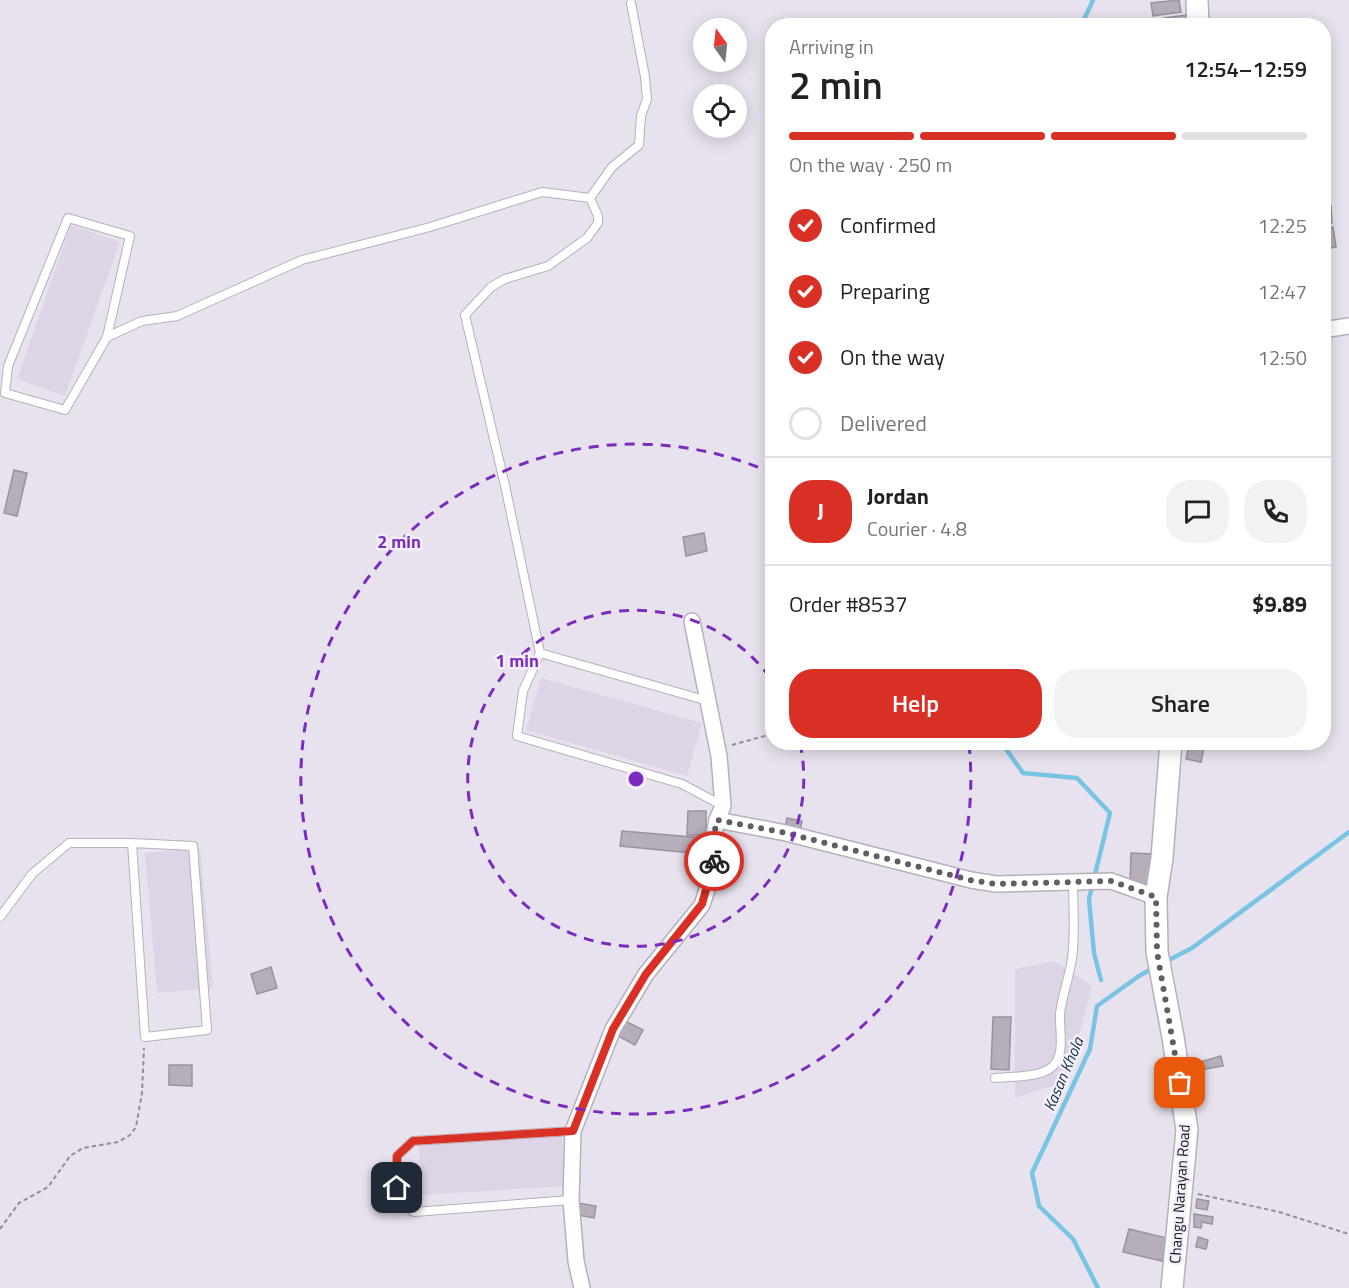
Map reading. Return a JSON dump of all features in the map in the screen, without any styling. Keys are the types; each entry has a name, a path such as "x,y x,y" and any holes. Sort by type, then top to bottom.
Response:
{"main road":[{"path":"1197,0 1198,18"},
{"name":"Changu Narayan Road","path":"1171,750 1162,858 1156,897 1157,952 1173,1036 1187,1130 1172,1288"}],"street":[{"path":"1331,329 1349,326"},
{"path":"582,1288 576,1261 571,1200 573,1131 613,1029 646,974 702,904 715,865 713,840 720,813 718,749 692,621"},
{"path":"720,813 786,833 970,880 996,884 1111,881 1156,897"}],"lane":[{"path":"590,198 612,167 639,145 641,116 647,99 631,3"},
{"path":"107,337 141,321 177,316 302,260 430,227 542,192 590,198"},
{"path":"590,198 598,216 598,223 587,238 548,266 506,279 491,287 465,315 506,490 540,653 523,691 517,736 682,784 720,813"},
{"path":"68,218 130,236 107,337 65,410 2,392 9,366 68,218"},
{"path":"540,653 708,701"},
{"path":"0,917 33,873 69,843 132,843 193,846 207,1030 145,1037 132,843"},
{"path":"995,1078 1041,1073 1050,1069 1057,1062 1060,1044 1060,1014 1064,989 1072,963 1073,882"},
{"path":"571,1200 414,1212 402,1203 397,1188 397,1156 413,1141 573,1131"}],"path":[{"path":"718,749 765,736"},
{"path":"0,1229 19,1203 48,1187 70,1155 83,1148 118,1142 130,1136 136,1127 142,1093 145,1037"},
{"path":"1181,1191 1279,1212 1349,1234"}],"shaded area":[{"path":"71,225 120,242 65,396 17,379"},
{"path":"541,678 702,723 687,776 526,730"},
{"path":"200,848 213,988 157,993 145,853"},
{"path":"1055,961 1092,986 1067,1081 1015,1098 1015,969"},
{"path":"562,1136 565,1186 422,1195 419,1145"}],"building":[{"path":"1179,0 1181,12 1153,16 1151,3"},
{"path":"1186,15 1186,18 1164,18"},
{"path":"1331,227 1333,227 1336,247 1331,248"},
{"path":"14,470 27,473 17,516 4,513"},
{"path":"704,533 707,551 686,556 683,537"},
{"path":"1188,750 1204,750 1201,762 1186,759"},
{"path":"688,811 706,811 706,835 687,835"},
{"path":"787,818 802,821 800,831 785,828"},
{"path":"622,831 704,838 702,854 620,846"},
{"path":"1131,853 1153,854 1153,884 1130,884"},
{"path":"271,967 277,988 257,994 251,974"},
{"path":"993,1017 1011,1017 1009,1070 991,1069"},
{"path":"625,1021 643,1030 635,1045 618,1036"},
{"path":"1221,1056 1223,1066 1195,1071 1193,1064"},
{"path":"169,1065 192,1065 192,1086 169,1085"},
{"path":"1197,1199 1209,1201 1207,1210 1196,1208"},
{"path":"578,1203 596,1206 594,1218 577,1215"},
{"path":"1194,1214 1213,1217 1212,1224 1202,1222 1201,1228 1194,1227"},
{"path":"1129,1229 1171,1239 1166,1262 1123,1252"},
{"path":"1198,1237 1208,1240 1206,1249 1196,1247"}],"waterway":[{"path":"1085,18 1093,0"},
{"path":"1007,750 1023,773 1077,778 1110,813 1089,899 1094,953 1101,980"},
{"name":"Kasan Khola","path":"1165,962 1192,948 1349,832"},
{"name":"Kasan Khola","path":"1098,1288 1073,1239 1039,1206 1032,1173 1090,1049 1097,1006 1155,967"}],"way so far":[{"path":"714,861 713,840 717,820 786,833 970,880 996,884 1035,881 1111,881 1156,897 1157,952 1180,1083"}],"route":[{"path":"397,1188 397,1156 413,1141 573,1131 613,1029 646,974 702,904 715,865 714,861"}]}
